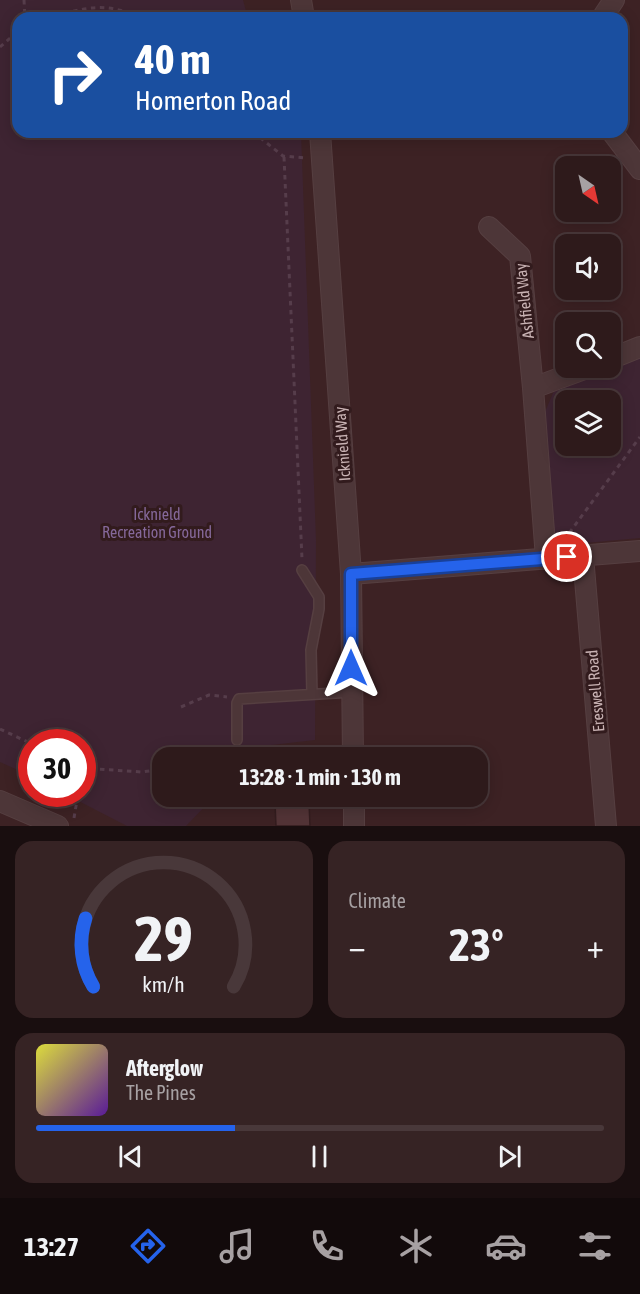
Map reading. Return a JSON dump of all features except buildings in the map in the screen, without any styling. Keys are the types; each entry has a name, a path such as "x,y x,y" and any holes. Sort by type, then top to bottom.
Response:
{"street":[{"name":"Icknield Way","path":"321,138 351,574 353,747"},
{"path":"617,138 640,169"},
{"name":"Ashfield Way","path":"489,227 520,256 548,558"},
{"path":"621,354 640,347"},
{"path":"533,388 560,378"},
{"path":"351,574 640,551"},
{"name":"Ereswell Road","path":"583,556 606,826"},
{"path":"0,801 29,820 66,823"},
{"path":"354,807 354,826"}],"lane":[{"path":"303,570 319,597 311,650 312,694"},
{"path":"237,740 238,699 351,692"}],"path":[{"path":"94,0 98,6"},
{"path":"72,12 98,6 110,6 124,12"},
{"path":"0,47 12,36"},
{"path":"260,138 284,157 308,158"},
{"path":"284,157 303,570"},
{"path":"548,558 640,437"},
{"path":"181,707 210,695 238,699"},
{"path":"0,729 18,737"},
{"path":"225,747 237,740"},
{"path":"96,769 152,770"},
{"path":"66,823 73,807"}],"green space":[{"name":"Icknield Recreation Ground","path":"0,0 243,0 246,11 250,12 12,12 12,138 301,138 316,540 315,740 262,747 152,747 152,807 204,807 186,826 127,826 90,807 96,807 96,729 18,729 18,770 0,762"},
{"path":"640,355 640,538 552,546 542,419 556,386 578,378 621,378 621,363"}],"route":[{"path":"351,668 351,574 567,557"}]}
